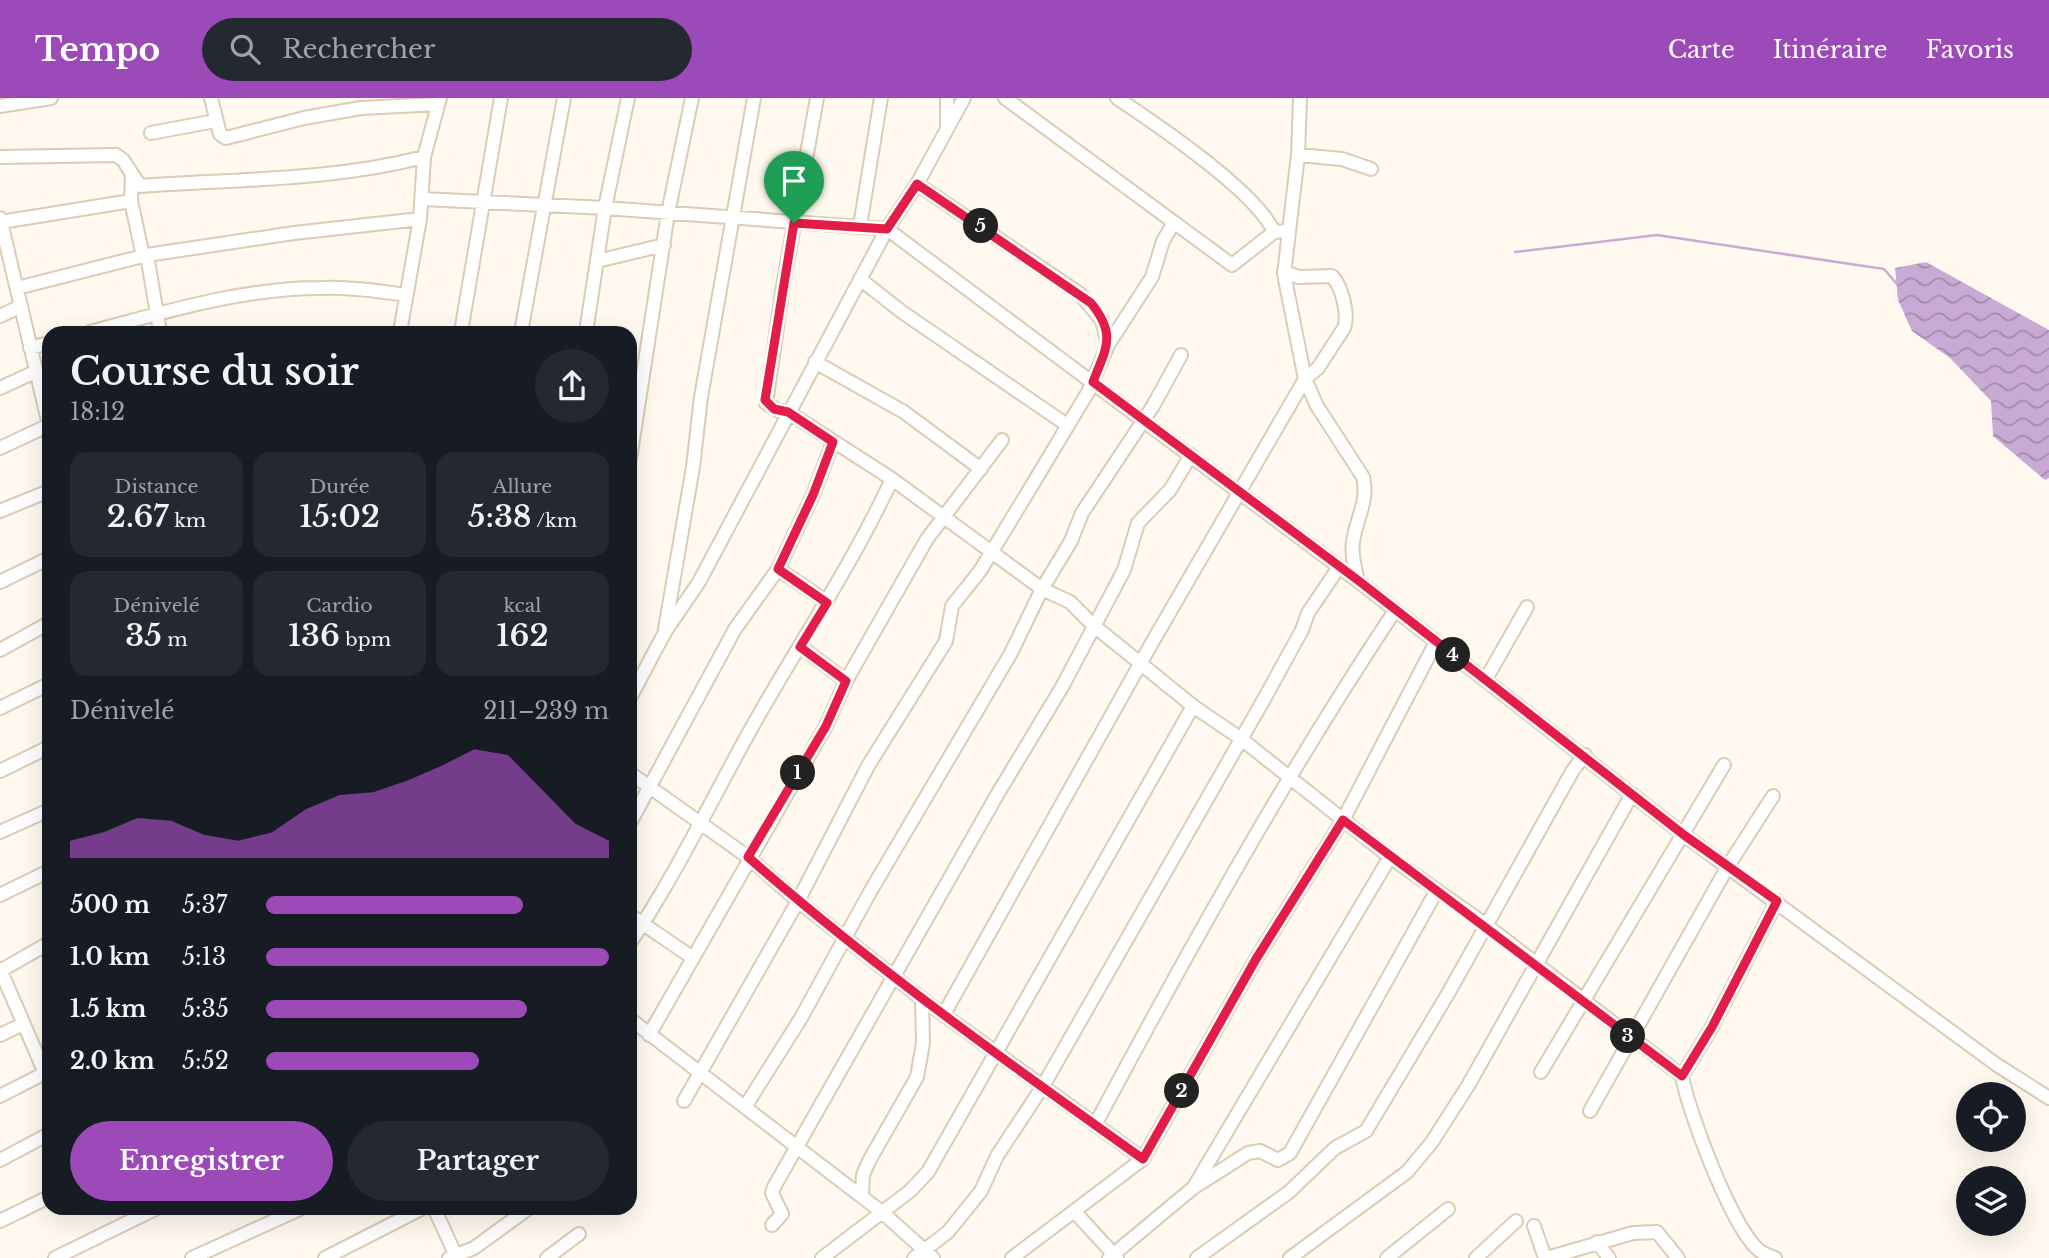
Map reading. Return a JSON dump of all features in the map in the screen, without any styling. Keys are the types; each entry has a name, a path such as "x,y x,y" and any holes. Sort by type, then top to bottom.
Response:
{"street":[{"path":"0,106 51,98"},
{"path":"211,98 215,121 222,137 233,138 304,118 361,108 439,101 424,157 423,199 401,326"},
{"path":"462,326 501,98"},
{"path":"523,326 542,206 564,98"},
{"path":"587,326 605,208 628,98"},
{"path":"637,415 668,213 692,98"},
{"path":"665,632 754,98"},
{"path":"817,98 765,400 774,409 788,412 892,479 1042,589 1070,602 1093,625 1194,706 1240,738 1390,858 1486,925 1682,1076 1692,1115 1725,1199 1756,1254 1775,1258"},
{"path":"860,226 881,98"},
{"path":"947,98 947,129"},
{"path":"637,685 665,632 699,582 887,229 917,184 964,98"},
{"path":"1005,98 1232,265 1273,232 1287,231"},
{"path":"1117,98 1237,190 1266,216 1273,232"},
{"path":"1300,98 1298,155 1284,271 1305,379 1317,406 1363,477 1366,499 1352,545 1359,581"},
{"path":"151,133 215,121"},
{"path":"0,157 116,155 123,160 140,186 201,181 286,180 373,170 424,157"},
{"path":"1298,155 1342,159 1371,169"},
{"path":"132,175 131,201 159,326"},
{"path":"917,184 1080,293 1102,320 1108,345"},
{"path":"423,199 605,208 887,229 1359,581 1394,612 1585,755 1684,835 1997,1065 2049,1098"},
{"path":"42,389 17,288 4,254 1,220 131,201"},
{"path":"17,288 145,256 294,233 420,219"},
{"path":"684,1101 798,901 863,776 918,682 946,641 952,606 992,550 1093,382 1108,345 1152,277 1163,241 1173,224"},
{"path":"597,261 664,244"},
{"path":"944,1014 1238,492 1305,379 1318,368 1344,328 1344,308 1337,281 1332,276 1298,277 1284,271"},
{"path":"860,279 902,312 1067,425"},
{"path":"113,326 250,295 309,289 407,295"},
{"path":"0,316 21,306"},
{"path":"30,348 42,345"},
{"path":"745,1107 847,938 870,892 1011,653 1082,513 1181,355"},
{"path":"815,362 904,412 981,469"},
{"path":"0,388 37,371"},
{"path":"0,448 42,428"},
{"path":"649,1035 748,857 822,733 846,681 927,539 1002,440"},
{"path":"637,810 735,629 778,569 813,495 833,442"},
{"path":"772,1225 782,1214 772,1193 997,795 1062,687 1124,570 1138,523 1170,490 1191,455"},
{"path":"637,933 755,723 867,533 892,479"},
{"path":"0,511 42,494"},
{"path":"0,582 42,561"},
{"path":"637,1025 862,1196 883,1213 924,1255 948,1232 981,1191 997,1156 1043,1086 1302,630 1308,613 1339,567"},
{"path":"778,569 827,603"},
{"path":"1486,679 1527,607"},
{"path":"1095,1125 1336,699 1394,612"},
{"path":"0,650 42,627"},
{"path":"1012,1258 1143,1159 1256,959 1343,820 1436,642"},
{"path":"800,647 846,681"},
{"path":"0,708 42,687"},
{"path":"822,1258 883,1213 928,1172 995,1050 1194,706"},
{"path":"0,771 42,750"},
{"path":"1197,1258 1289,1192 1335,1148 1366,1131 1573,770 1585,755"},
{"path":"1541,1072 1724,765"},
{"path":"637,777 748,857 798,901 922,999 1143,1159"},
{"path":"1290,1258 1407,1172 1450,1116 1632,794"},
{"path":"1590,1111 1681,954 1728,866 1773,796"},
{"path":"0,832 42,813"},
{"path":"1193,1188 1390,858"},
{"path":"0,895 42,874"},
{"path":"1074,1211 1113,1257 1193,1188 1254,1150 1278,1160 1290,1153 1436,892"},
{"path":"1682,1076 1712,1027 1777,901"},
{"path":"637,920 693,958"},
{"path":"42,947 0,970 42,1066"},
{"path":"862,1196 863,1175 869,1161 917,1077 923,1043 922,999"},
{"path":"0,1035 23,1024"},
{"path":"0,1096 42,1075"},
{"path":"0,1160 42,1139"},
{"path":"0,1221 42,1201"},
{"path":"1387,1258 1448,1209"},
{"path":"55,1258 143,1215"},
{"path":"192,1258 287,1215"},
{"path":"325,1258 409,1215"},
{"path":"437,1215 454,1257 474,1248 519,1215"},
{"path":"1476,1258 1516,1221"},
{"path":"1534,1226 1546,1258 1597,1242 1657,1232 1678,1258"},
{"path":"547,1258 579,1234"},
{"path":"1597,1242 1609,1258"}],"water":[{"path":"1926,262 2049,330 2049,478 2045,480 1993,436 1991,401 1950,358 1912,331 1898,300 1895,268"}],"waterway":[{"path":"1515,252 1657,235 1884,269 1897,284"}],"route":[{"path":"917,184 1080,293 1096,309 1102,320 1108,345 1093,382 1359,581 1394,612 1585,755 1684,835 1777,901 1712,1027 1682,1076 1533,964 1486,925 1436,892 1343,820 1256,959 1143,1159 922,999 798,901 748,857 826,726 846,681 800,647 827,603 778,569 813,495 833,442 788,412 774,409 765,400 794,223 887,229 917,184"}]}
